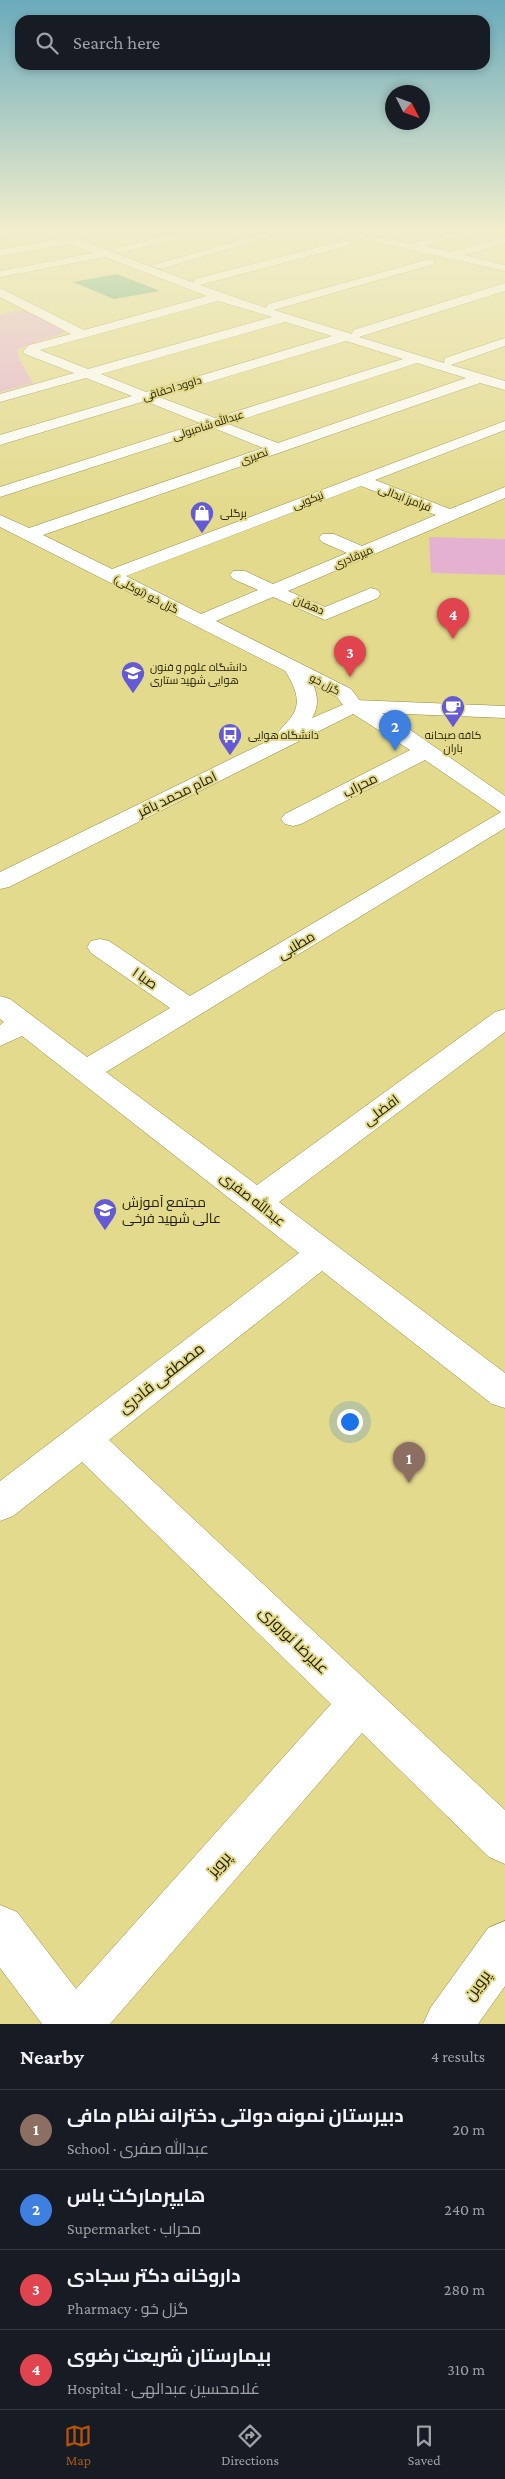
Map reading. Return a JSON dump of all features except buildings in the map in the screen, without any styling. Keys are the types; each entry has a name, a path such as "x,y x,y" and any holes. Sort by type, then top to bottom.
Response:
{"street":[{"path":"63,321 87,332 111,338"},
{"path":"126,321 34,348 30,352 277,448"},
{"path":"0,398 272,321"},
{"path":"298,321 450,361 505,378"},
{"path":"313,321 351,335"},
{"name":"داوود احقاقی","path":"0,440 394,321"},
{"path":"450,361 505,342"},
{"path":"423,354 505,386"},
{"name":"عبدالله شامبولی","path":"0,492 423,354"},
{"name":"نصیری","path":"28,534 481,378"},
{"name":"نیکویی","path":"111,576 505,425"},
{"path":"99,460 120,470"},
{"name":"فرامرز ابدالی","path":"360,480 450,515"},
{"name":"میرقادری","path":"201,621 505,492"},
{"name":"گزل خو (توکلی)","path":"0,520 293,667"},
{"path":"328,538 362,553"},
{"path":"304,560 325,568"},
{"name":"دهقان","path":"239,575 325,614 371,594"},
{"path":"280,742 304,717 309,702 307,690 293,667"},
{"name":"گزل خو","path":"293,667 344,693 354,706 391,727 505,806"},
{"path":"354,706 505,712"},
{"name":"امام محمد باقر","path":"0,882 354,706"},
{"name":"محراب","path":"293,818 426,751"},
{"name":"مطلبی","path":"86,1071 505,818"},
{"name":"صبا ۱","path":"100,947 190,1009"},
{"name":"افضلی","path":"256,1202 505,1018"},
{"name":"عبدالله صفری","path":"8,1022 86,1071 505,1393"},
{"name":"مصطفی قادری","path":"0,1504 322,1253"},
{"name":"علیرضا نوروزی","path":"83,1439 505,1841"},
{"name":"پرویز","path":"78,2024 360,1703"},
{"path":"0,1930 73,2024"},
{"name":"پروین","path":"448,2024 505,1946"}],"shaded area":[{"path":"0,321 49,321 66,332 17,349 20,361 33,383 0,392"},
{"path":"429,537 505,539 505,575 431,573"}],"place":[{"name":"برگلی","path":"202,534"},
{"name":"بیمارستان شریعت رضوی","path":"453,639"},
{"name":"داروخانه دکتر سجادی","path":"350,677"},
{"name":"دانشگاه علوم و فنون هوایی شهید ستاری","path":"133,694"},
{"name":"کافه صبحانه باران","path":"453,728"},
{"name":"هایپرمارکت یاس","path":"395,751"},
{"name":"دانشگاه هوایی","path":"230,756"},
{"name":"مجتمع آموزش عالی شهید فرخی","path":"105,1231"},
{"name":"دبیرستان نمونه دولتی دخترانه نظام مافی","path":"409,1483"}]}
